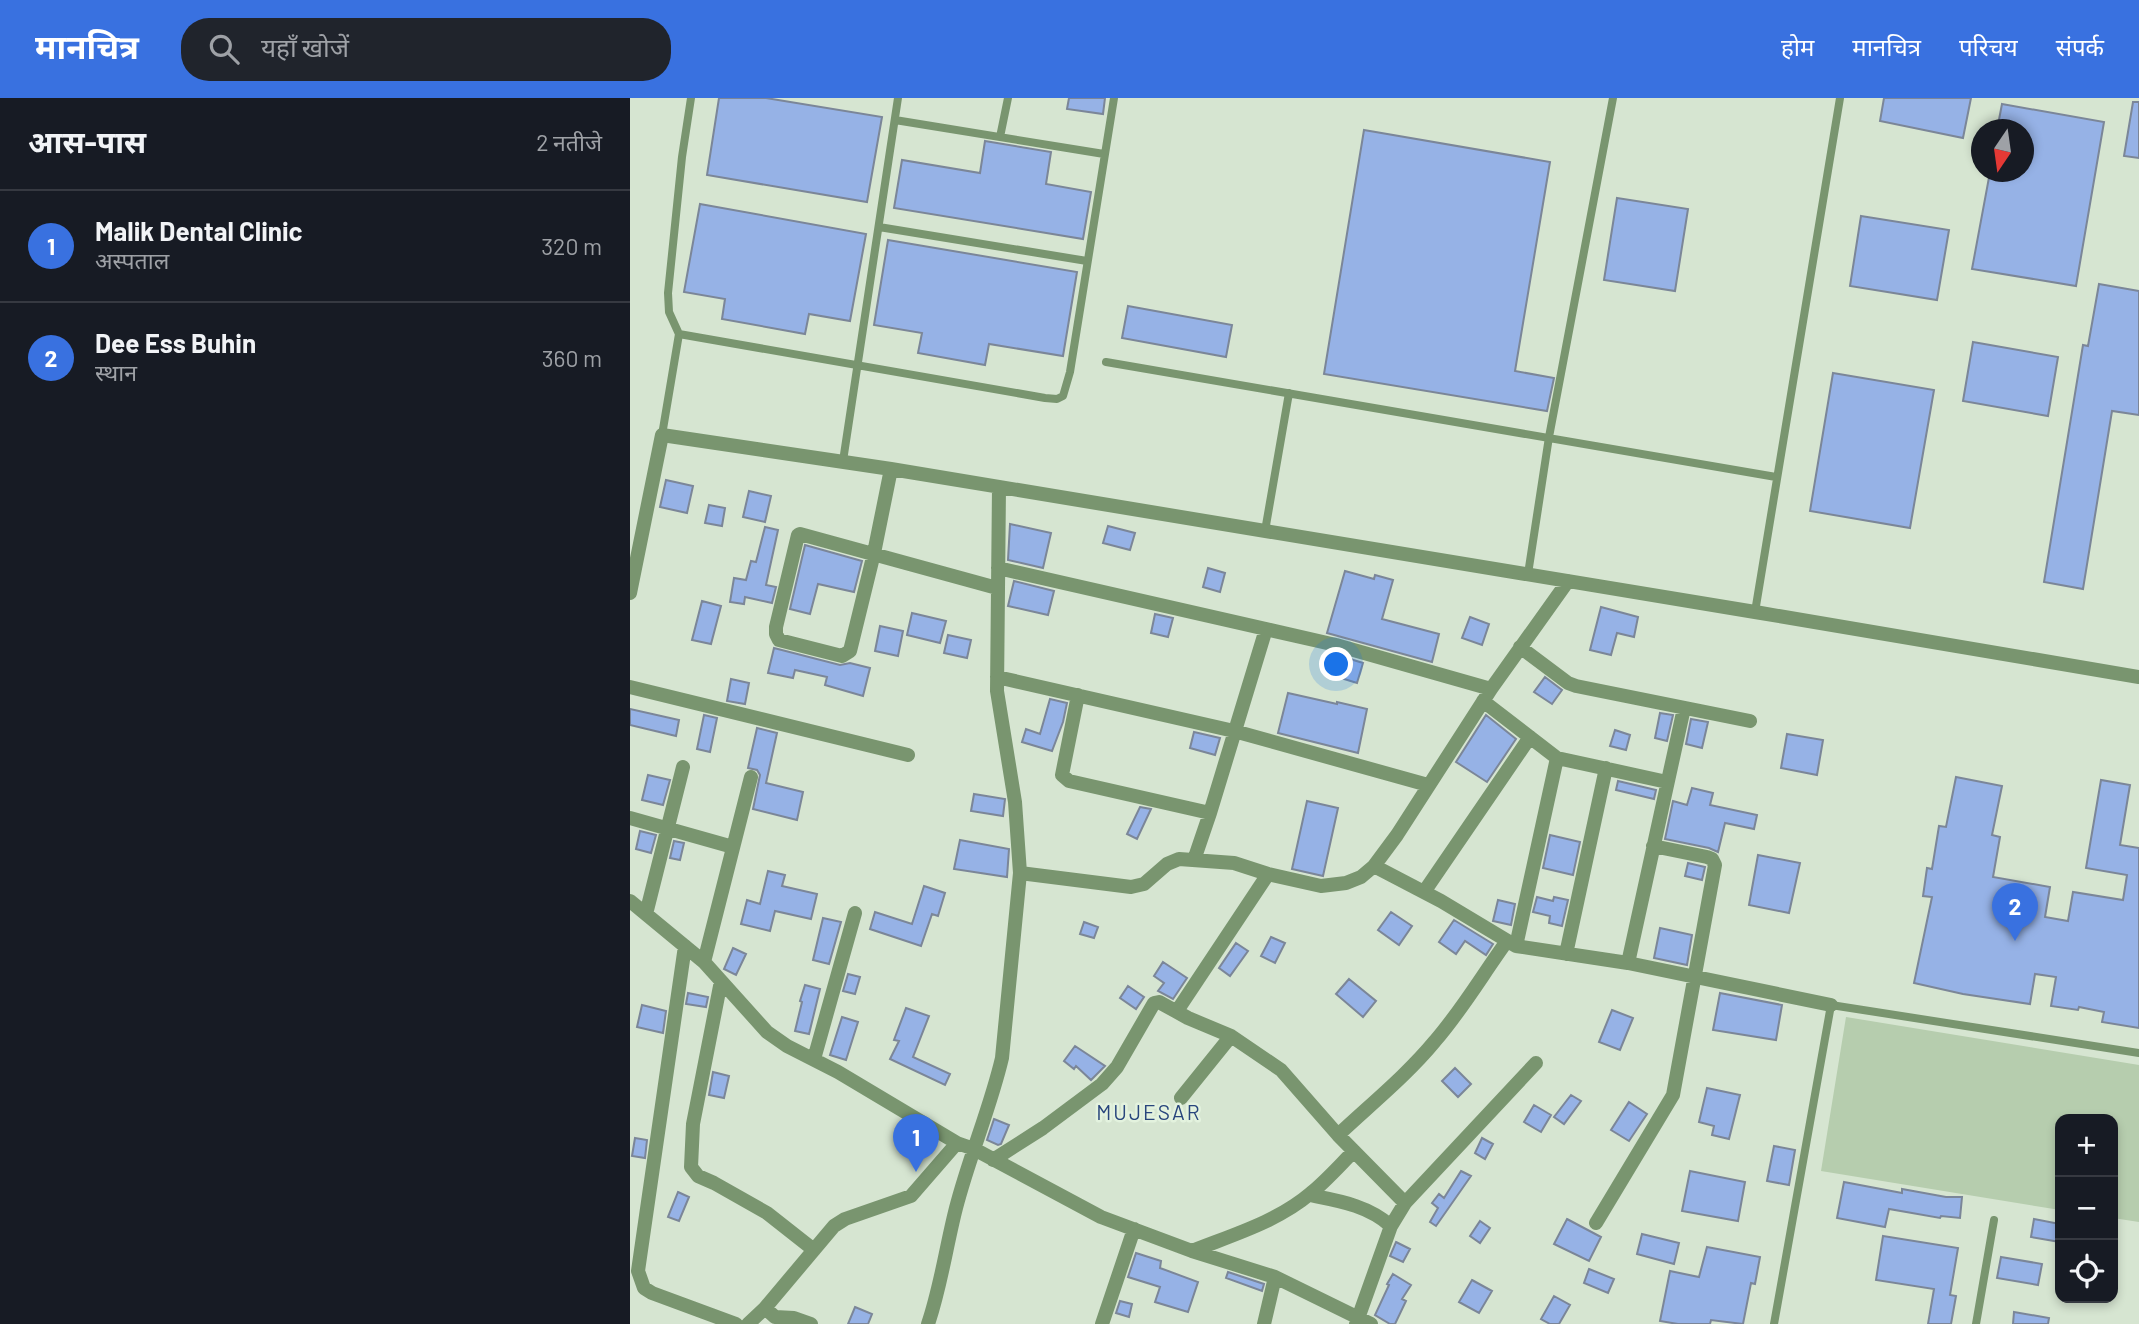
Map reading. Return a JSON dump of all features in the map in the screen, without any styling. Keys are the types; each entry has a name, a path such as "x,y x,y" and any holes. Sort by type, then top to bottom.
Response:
{"street":[{"path":"630,593 662,435 843,461 2139,677"},
{"path":"891,469 874,553 847,654 842,656 776,637 776,627 798,535 803,534 874,553 997,587"},
{"path":"928,1324 956,1208 1002,1058 1020,873 1015,802 997,691 999,487"},
{"path":"998,568 1336,645 1487,695 1530,737 1557,758 1667,782"},
{"path":"1020,873 1130,887 1144,884 1179,859 1234,863 1321,886 1346,883 1361,877 1374,866 1397,835 1487,695 1568,581"},
{"path":"1194,860 1266,629"},
{"path":"1520,647 1568,683 1576,686 1750,721"},
{"path":"997,677 1234,731 1429,785"},
{"path":"630,687 908,755"},
{"path":"1078,695 1062,775 1065,778 1210,813"},
{"path":"1628,963 1684,708"},
{"path":"1424,892 1530,737"},
{"path":"1338,1135 1434,1043 1511,943 1557,758"},
{"path":"646,914 683,767"},
{"path":"1566,954 1606,768"},
{"path":"704,962 751,777"},
{"path":"630,818 733,847"},
{"path":"1596,1223 1674,1095 1715,865 1712,859 1707,857 1653,846"},
{"path":"1374,866 1511,943 1628,963 1831,1005"},
{"path":"1177,1011 1268,874"},
{"path":"630,901 704,962 767,1032 787,1046 957,1143 974,1149 1101,1217 1192,1251 1275,1277 1362,1322 1391,1226 1405,1203 1536,1063"},
{"path":"814,1059 855,913"},
{"path":"685,946 638,1271 644,1288 652,1293 736,1324"},
{"path":"721,981 693,1124 691,1167 698,1177 767,1213 814,1250"},
{"path":"993,1160 1102,1084 1117,1067 1154,1003 1159,1002 1231,1036 1281,1070 1338,1135 1405,1203"},
{"path":"1181,1098 1231,1036"},
{"path":"748,1324 839,1222 911,1196 957,1143"},
{"path":"1192,1251 1258,1226 1309,1195 1354,1151"},
{"path":"1309,1195 1365,1209 1380,1216 1391,1226"},
{"path":"1102,1324 1134,1228"},
{"path":"1264,1324 1275,1277"},
{"path":"765,1308 775,1317 794,1318 811,1324"}],"lane":[{"path":"662,435 679,334 669,312 668,293 691,98"},
{"path":"843,461 898,98"},
{"path":"1000,137 1008,98"},
{"path":"679,334 1045,398 1057,399 1063,396 1068,386 1114,98"},
{"path":"1528,574 1549,437 1613,98"},
{"path":"1755,612 1840,98"},
{"path":"895,120 1104,154"},
{"path":"879,227 1087,261"},
{"path":"1106,362 1776,477"},
{"path":"1265,531 1289,393"},
{"path":"1774,1324 1831,1005 2139,1053"},
{"path":"1976,1324 1994,1220"}],"green space":[{"path":"1846,1017 2139,1065 2139,1222 2118,1219 2118,1114 2055,1114 2055,1209 1821,1171"}],"building":[{"path":"719,98 766,98 882,117 867,202 707,175"},
{"path":"1069,98 1105,98 1103,114 1067,109"},
{"path":"1884,98 1971,98 1963,138 1880,121"},
{"path":"2133,102 2139,102 2139,158 2124,156"},
{"path":"2002,104 2104,122 2076,286 1972,269 1988,182 2034,182 2034,119 1999,119"},
{"path":"1364,130 1550,162 1515,371 1554,378 1547,411 1324,374"},
{"path":"985,141 1051,152 1046,184 1091,192 1083,239 894,208 902,160 980,173"},
{"path":"1617,198 1688,209 1675,291 1604,280"},
{"path":"700,204 866,234 850,321 809,314 805,334 722,319 725,299 684,292"},
{"path":"1861,216 1949,230 1937,300 1850,286"},
{"path":"888,240 1077,272 1063,356 989,344 985,365 918,353 922,333 874,325"},
{"path":"2099,284 2139,291 2139,415 2112,411 2083,589 2044,582 2083,345 2088,346"},
{"path":"1128,306 1232,325 1226,357 1122,338"},
{"path":"1973,342 2058,357 2048,416 1963,401"},
{"path":"1833,373 1934,390 1910,528 1810,511"},
{"path":"666,480 693,486 687,513 660,507"},
{"path":"749,491 771,496 765,522 743,517"},
{"path":"709,505 725,508 722,526 705,523"},
{"path":"1010,524 1051,533 1043,568 1008,560"},
{"path":"1108,526 1135,533 1130,550 1103,543"},
{"path":"765,527 778,530 766,585 776,587 772,603 745,597 744,604 730,602 734,578 746,580 751,561 756,562"},
{"path":"805,545 862,561 854,592 818,584 810,614 790,609"},
{"path":"1208,568 1225,573 1220,592 1203,587"},
{"path":"1345,571 1374,579 1375,575 1393,580 1382,619 1439,634 1432,662 1327,633"},
{"path":"1014,581 1054,591 1048,615 1008,606"},
{"path":"702,601 721,606 711,644 692,640"},
{"path":"1601,607 1638,617 1634,637 1617,633 1611,655 1590,650"},
{"path":"912,613 946,621 940,643 907,635"},
{"path":"1155,614 1173,618 1168,637 1151,633"},
{"path":"1470,617 1489,624 1482,645 1462,638"},
{"path":"880,626 903,631 898,656 875,651"},
{"path":"948,635 971,640 967,658 944,653"},
{"path":"774,648 840,665 850,663 870,668 863,696 825,685 827,677 795,670 793,678 768,673"},
{"path":"1347,658 1363,663 1357,683 1341,678"},
{"path":"1545,677 1562,690 1552,704 1534,692"},
{"path":"731,679 749,683 745,704 727,701"},
{"path":"1288,693 1367,709 1358,753 1278,733"},
{"path":"1050,699 1067,703 1052,751 1022,742 1026,729 1040,734"},
{"path":"630,709 679,720 676,736 630,725"},
{"path":"1660,713 1673,715 1667,741 1655,738"},
{"path":"704,715 717,718 710,752 697,749"},
{"path":"1486,715 1516,739 1487,782 1456,762"},
{"path":"1691,719 1708,722 1702,748 1686,744"},
{"path":"757,728 777,733 766,783 803,792 797,820 753,809 760,775 757,770 748,768"},
{"path":"1615,730 1630,735 1626,750 1610,746"},
{"path":"1194,732 1220,738 1215,755 1190,748"},
{"path":"1787,734 1823,740 1817,775 1781,768"},
{"path":"648,775 670,780 663,805 642,800"},
{"path":"1956,777 2002,786 1992,835 2000,837 1993,877 2050,887 2045,917 2068,921 2073,892 2123,900 2127,875 2086,868 2101,780 2130,785 2120,845 2139,848 2139,1028 2102,1022 2104,1012 2079,1007 2078,1010 2051,1006 2056,977 2035,974 2030,1004 1914,983 1932,897 1923,896 1927,868 1932,869 1939,826 1946,827"},
{"path":"1618,781 1656,790 1654,799 1616,790"},
{"path":"1692,788 1713,793 1710,805 1757,815 1754,829 1725,823 1718,852 1665,839 1673,801 1687,805"},
{"path":"974,794 1005,799 1003,816 971,811"},
{"path":"1307,801 1338,808 1323,876 1292,869"},
{"path":"1140,807 1151,809 1137,839 1127,834"},
{"path":"640,831 656,835 651,853 636,849"},
{"path":"1550,835 1580,842 1573,875 1543,868"},
{"path":"960,840 1009,849 1007,877 954,869"},
{"path":"674,841 684,843 680,860 670,858"},
{"path":"1758,855 1800,863 1789,913 1749,905"},
{"path":"1688,863 1705,867 1702,880 1685,876"},
{"path":"768,871 785,875 782,886 817,894 811,919 775,911 770,931 741,924 747,900 760,904"},
{"path":"924,886 945,893 938,916 932,914 921,946 870,929 875,912 912,924"},
{"path":"1537,897 1553,901 1554,897 1568,900 1562,926 1549,923 1550,916 1533,912"},
{"path":"1498,900 1515,904 1511,925 1493,921"},
{"path":"1391,912 1412,926 1399,945 1378,930"},
{"path":"823,918 841,922 829,964 813,960"},
{"path":"1454,920 1493,944 1486,955 1465,941 1456,954 1439,942"},
{"path":"1084,922 1098,927 1094,938 1080,934"},
{"path":"1660,928 1692,935 1687,965 1654,958"},
{"path":"1271,937 1285,943 1275,963 1261,956"},
{"path":"1236,943 1248,951 1230,976 1219,968"},
{"path":"733,948 746,954 736,975 724,969"},
{"path":"1163,962 1187,978 1173,999 1158,991 1164,983 1154,976"},
{"path":"848,974 860,977 855,994 843,991"},
{"path":"1349,979 1376,1001 1363,1017 1336,994"},
{"path":"805,985 820,989 809,1034 795,1031"},
{"path":"1128,986 1144,997 1136,1009 1120,998"},
{"path":"688,993 708,997 706,1007 686,1004"},
{"path":"1720,993 1782,1005 1776,1040 1713,1030"},
{"path":"642,1005 666,1011 663,1033 637,1027"},
{"path":"906,1008 929,1016 913,1057 950,1074 945,1085 890,1059 899,1041 894,1040"},
{"path":"1612,1010 1633,1018 1620,1050 1599,1042"},
{"path":"842,1017 858,1022 846,1060 830,1055"},
{"path":"1075,1046 1105,1066 1091,1080 1076,1066 1074,1069 1064,1061"},
{"path":"1455,1068 1471,1084 1458,1097 1442,1081"},
{"path":"713,1072 729,1076 724,1098 709,1095"},
{"path":"1707,1088 1740,1095 1729,1139 1712,1135 1714,1126 1699,1122"},
{"path":"1571,1095 1581,1101 1564,1124 1554,1117"},
{"path":"1629,1102 1647,1114 1629,1141 1611,1130"},
{"path":"1534,1105 1551,1115 1541,1132 1524,1122"},
{"path":"994,1119 1009,1125 1001,1144 998,1145 987,1140"},
{"path":"635,1138 647,1140 645,1158 632,1156"},
{"path":"1482,1138 1493,1144 1485,1159 1475,1153"},
{"path":"1774,1146 1795,1150 1789,1185 1767,1181"},
{"path":"1461,1171 1471,1176 1436,1226 1430,1222 1438,1208 1432,1203 1439,1194 1444,1198"},
{"path":"1690,1171 1745,1182 1738,1221 1682,1211"},
{"path":"1844,1182 1902,1193 1902,1189 1946,1197 1962,1197 1960,1218 1940,1218 1889,1209 1885,1227 1837,1218"},
{"path":"678,1192 689,1197 679,1221 668,1217"},
{"path":"1567,1219 1601,1237 1589,1261 1554,1244"},
{"path":"2034,1219 2055,1223 2055,1241 2031,1237"},
{"path":"1480,1221 1490,1228 1480,1243 1470,1236"},
{"path":"1642,1234 1679,1243 1674,1264 1637,1254"},
{"path":"1883,1236 1958,1248 1950,1295 1956,1296 1951,1324 1928,1324 1934,1289 1876,1280"},
{"path":"1396,1242 1410,1249 1403,1262 1390,1256"},
{"path":"1707,1247 1760,1257 1755,1284 1751,1283 1743,1324 1711,1320 1710,1324 1660,1321 1670,1271 1699,1277"},
{"path":"1136,1253 1161,1261 1160,1268 1198,1282 1188,1312 1155,1302 1160,1287 1128,1277"},
{"path":"2001,1257 2042,1264 2038,1285 1997,1278"},
{"path":"1589,1269 1614,1279 1608,1293 1584,1283"},
{"path":"1228,1272 1264,1284 1262,1291 1226,1278"},
{"path":"1393,1274 1411,1285 1402,1299 1406,1301 1395,1324 1390,1324 1375,1315"},
{"path":"1472,1280 1492,1291 1479,1313 1459,1302"},
{"path":"1554,1296 1570,1305 1559,1324 1550,1324 1541,1319"},
{"path":"1120,1301 1132,1304 1129,1317 1116,1313"},
{"path":"855,1307 872,1314 868,1324 848,1324"},
{"path":"2014,1312 2049,1318 2048,1324 2013,1324"}],"place":[{"name":"Dee Ess Buhin","path":"2015,941"},
{"name":"Malik Dental Clinic","path":"916,1172"}],"district":[{"name":"MUJESAR","path":"1149,1111"}]}
